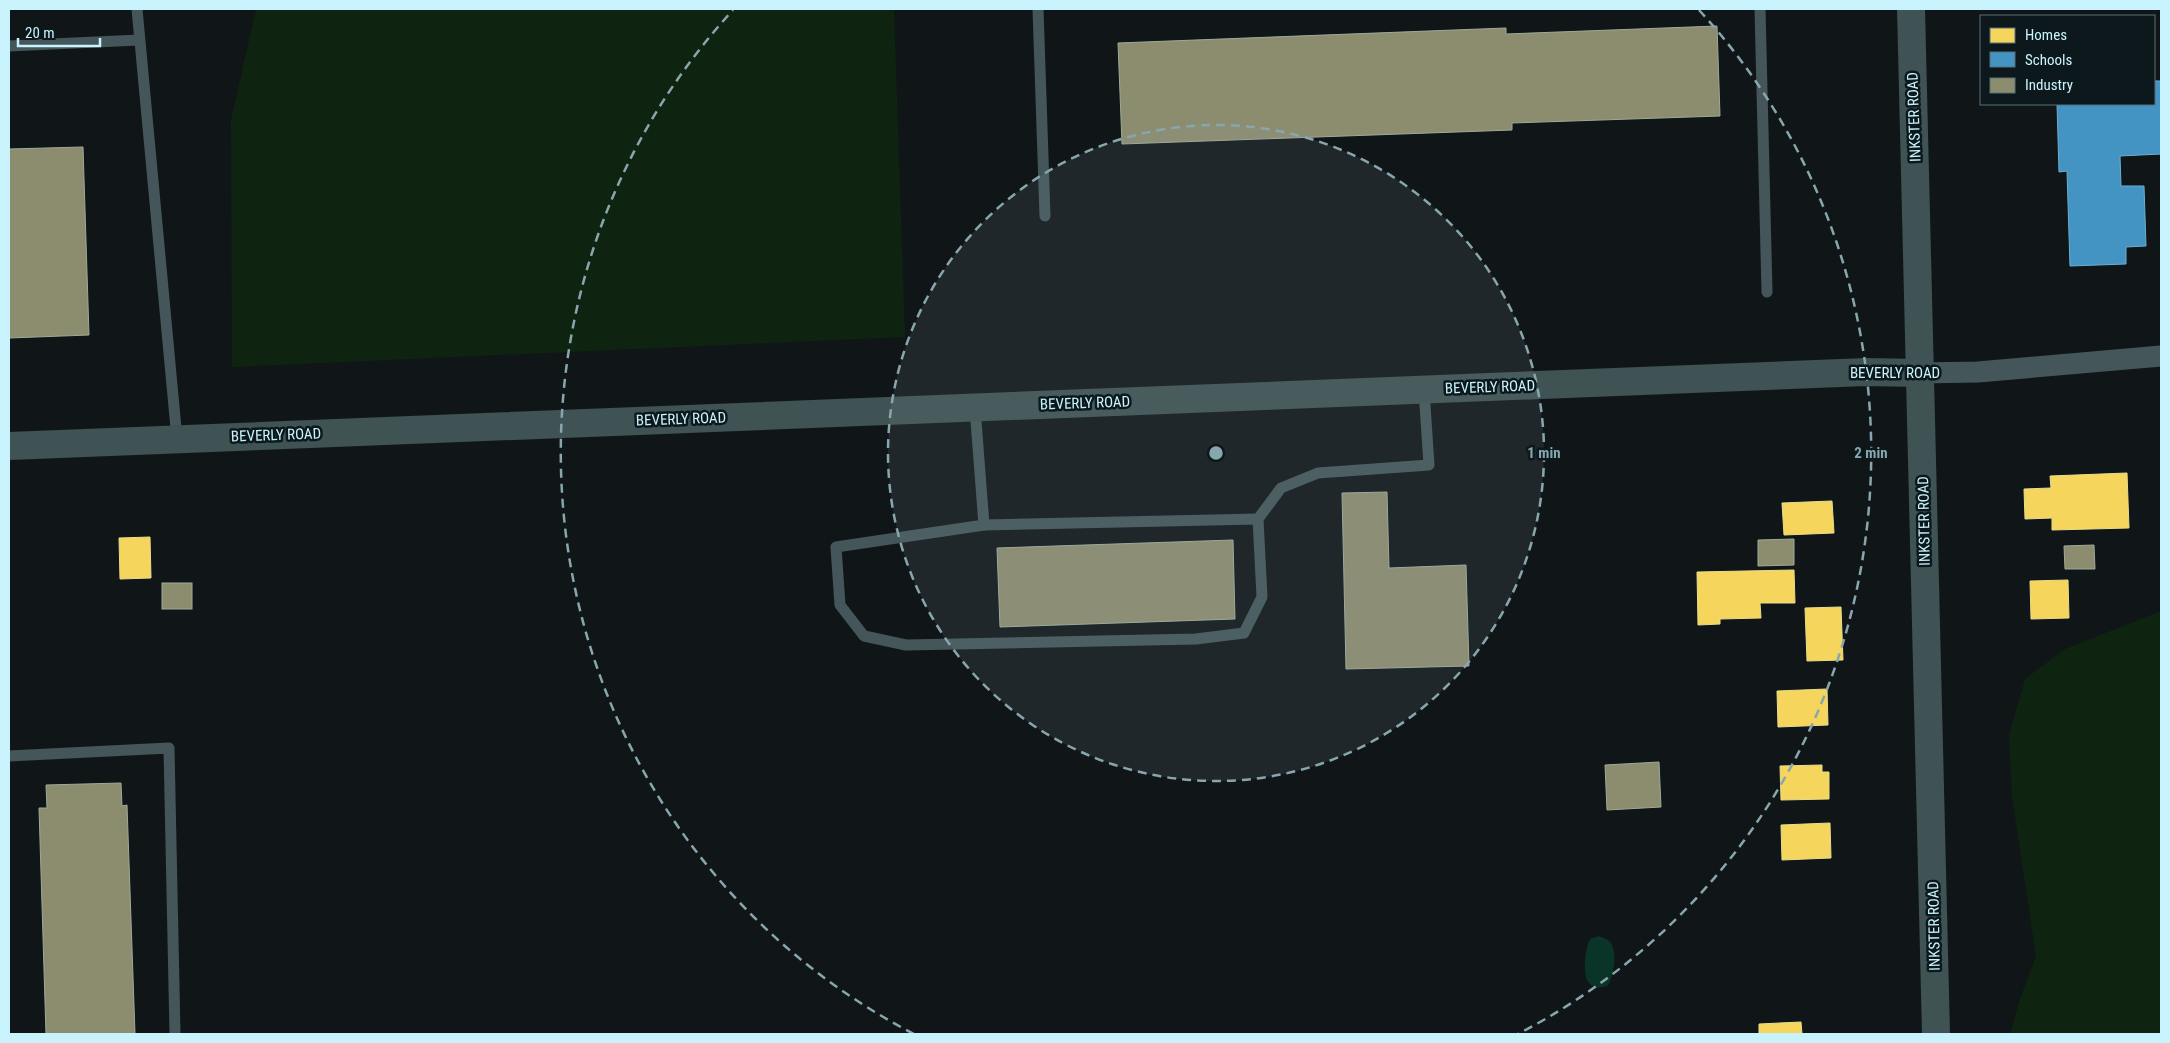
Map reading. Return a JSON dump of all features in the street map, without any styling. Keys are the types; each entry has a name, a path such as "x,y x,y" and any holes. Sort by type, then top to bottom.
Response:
{"street":[{"name":"INKSTER ROAD","path":"1911,9 1936,1034"},
{"name":"BEVERLY ROAD","path":"9,446 1866,372 1978,372 2161,356"}],"lane":[{"path":"137,9 177,439"},
{"path":"1038,9 1045,216"},
{"path":"1760,9 1767,292"},
{"path":"9,46 139,40"},
{"path":"1258,519 984,525 836,547 840,605 864,636 906,645 1196,639 1244,633 1262,597 1258,519 1281,488 1318,472 1429,465 1424,390"},
{"path":"975,408 984,525"},
{"path":"9,756 169,748 175,1034"}],"shaded area":[{"path":"256,9 894,9 905,337 232,367 231,120"},
{"path":"2161,611 2161,1034 2010,1034 2020,999 2036,956 2012,796 2009,735 2025,679 2065,649"},
{"path":"1599,936 1610,942 1614,952 1614,964 1612,977 1607,986 1596,988 1587,980 1585,959 1590,939"}],"building: Homes":[{"path":"2127,473 2129,528 2052,530 2052,518 2025,519 2024,489 2051,488 2050,476"},
{"path":"1832,501 1834,533 1784,535 1782,503"},
{"path":"150,537 151,578 120,579 119,538"},
{"path":"1794,570 1795,603 1760,603 1761,618 1720,619 1720,624 1698,625 1697,572"},
{"path":"2068,580 2069,618 2031,619 2030,581"},
{"path":"1841,607 1843,660 1807,661 1805,608"},
{"path":"1827,689 1828,725 1778,727 1777,691"},
{"path":"1822,765 1822,772 1829,772 1829,799 1781,800 1780,766"},
{"path":"1830,823 1831,858 1782,860 1781,825"},
{"path":"1801,1022 1802,1034 1759,1034 1759,1024"}],"building: Schools":[{"path":"2155,81 2161,81 2161,154 2120,156 2121,186 2144,186 2146,246 2126,247 2126,264 2070,266 2067,171 2059,172 2057,105 2155,105"}],"building: Industry":[{"path":"1717,26 1720,116 1512,123 1512,130 1122,144 1118,43 1506,28 1506,34"},
{"path":"83,147 89,335 9,338 9,149"},
{"path":"1387,492 1389,568 1466,565 1469,666 1346,669 1342,493"},
{"path":"1794,539 1794,565 1758,566 1758,540"},
{"path":"1233,540 1235,619 1000,627 997,548"},
{"path":"2094,545 2095,569 2065,569 2064,546"},
{"path":"162,583 192,583 192,609 162,609"},
{"path":"1659,762 1661,807 1607,810 1605,765"},
{"path":"121,783 122,806 127,805 135,1034 46,1034 39,808 47,808 46,785"}]}
